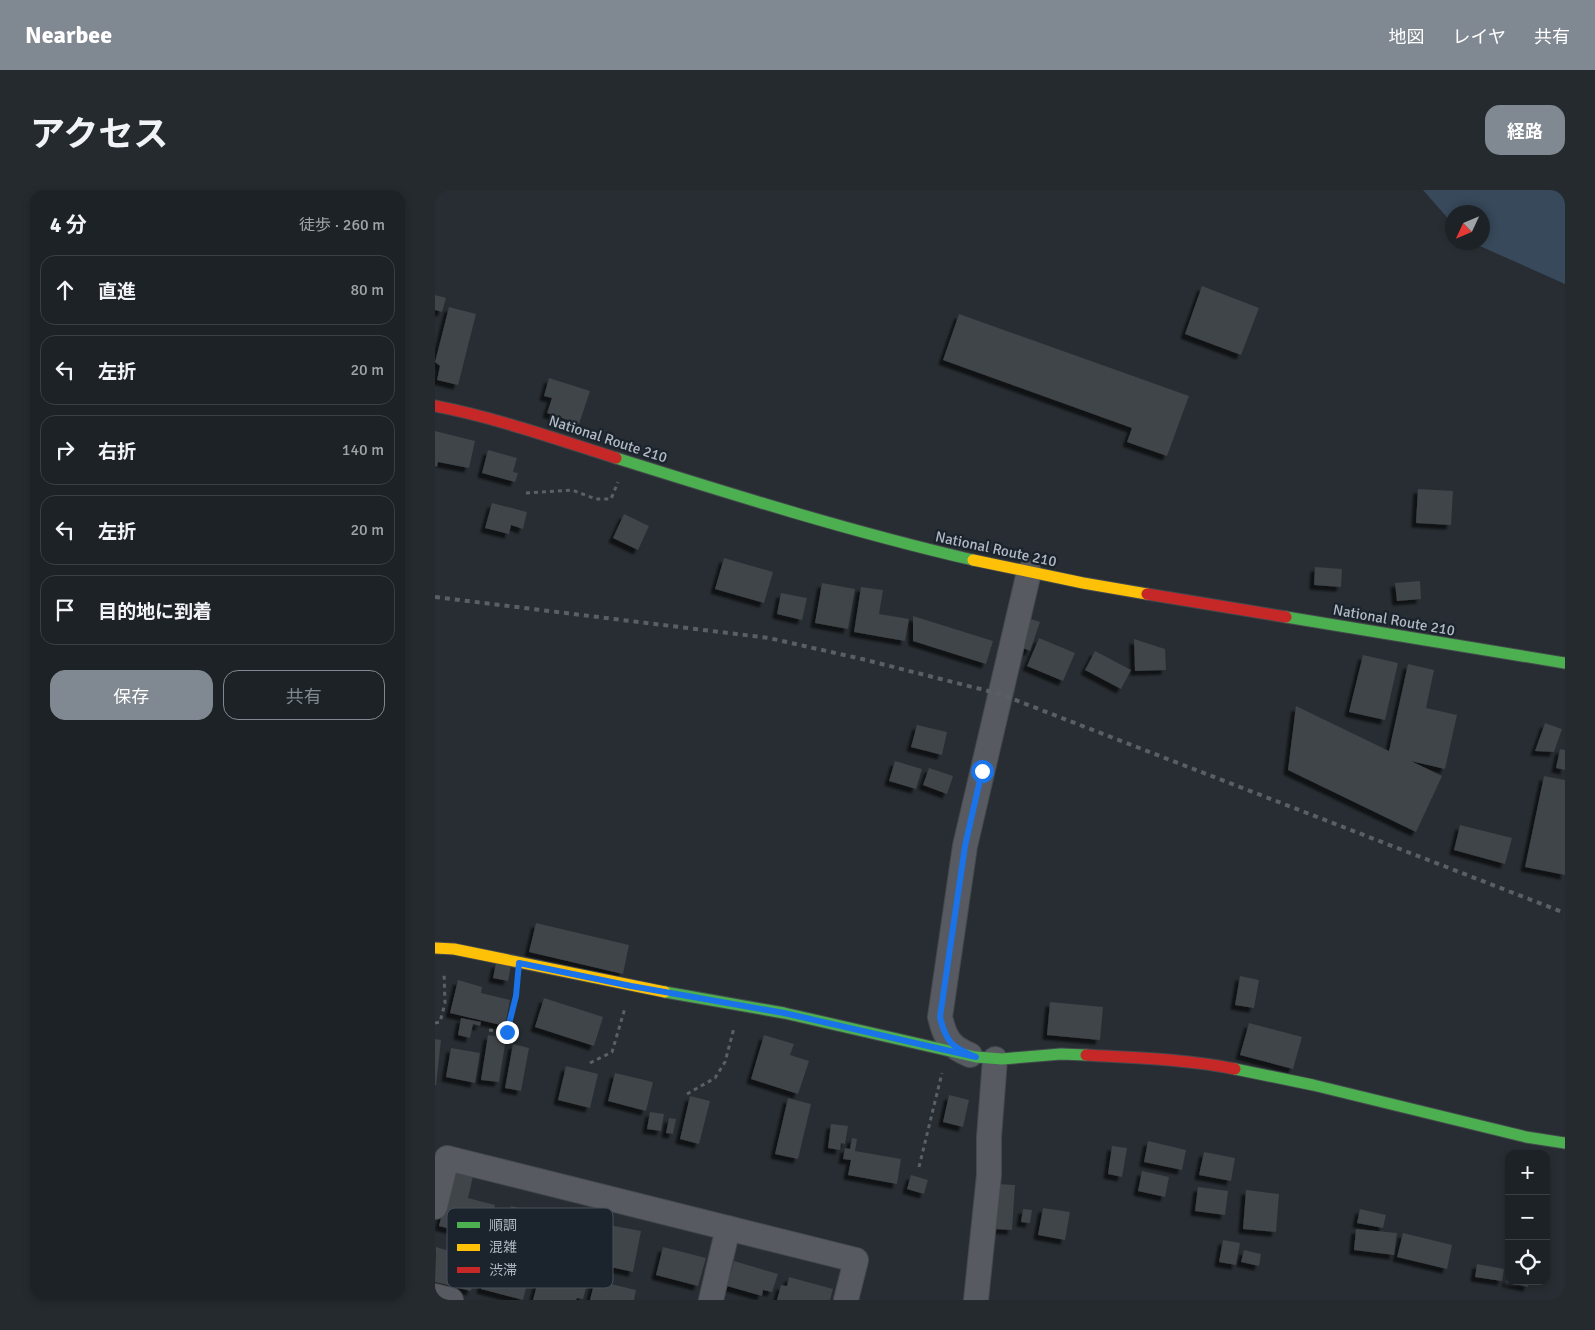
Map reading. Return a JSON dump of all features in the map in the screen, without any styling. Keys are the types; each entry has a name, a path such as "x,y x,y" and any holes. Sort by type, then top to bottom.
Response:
{"main road":[{"name":"National Route 210","path":"435,406 501,421 689,481 904,544 1029,572 1565,663"},
{"path":"435,948 454,949 631,986 784,1013 985,1058 1061,1054 1156,1058 1209,1064 1313,1085 1526,1137 1565,1143"}],"street":[{"path":"976,1300 989,1176 985,1058 953,1046 946,1037 940,1017 965,846 1029,572"},
{"path":"435,1208 447,1158 856,1260 846,1300"},
{"path":"711,1300 728,1228"},
{"path":"435,1296 451,1300"}],"path":[{"path":"526,492 572,490 596,500 611,499 627,461"},
{"path":"489,1030 507,1032 516,996 519,963"},
{"path":"435,1023 440,1022 445,1002 444,972 439,965"},
{"path":"590,1063 612,1052 631,986"},
{"path":"687,1094 715,1078 725,1062 739,1005"},
{"path":"919,1167 948,1051"}],"water":[{"path":"1423,190 1565,190 1565,284 1489,250 1490,205 1445,205 1445,215"}],"building":[{"path":"1202,286 1259,308 1241,355 1185,334"},
{"path":"435,295 446,298 442,312 435,310"},
{"path":"449,307 476,314 458,385 437,380 440,366 435,362"},
{"path":"959,314 1189,396 1167,456 1127,442 1132,428 943,360"},
{"path":"549,378 590,391 579,424 547,413 552,398 544,396"},
{"path":"435,431 475,441 469,468 438,462 437,467 435,466"},
{"path":"488,450 517,458 513,472 518,473 515,482 482,473"},
{"path":"1418,489 1453,491 1451,525 1416,523"},
{"path":"492,503 527,512 523,529 511,525 509,534 485,528"},
{"path":"624,514 649,526 638,550 613,538"},
{"path":"724,558 773,572 764,603 715,589"},
{"path":"1315,567 1342,569 1341,587 1314,585"},
{"path":"1420,581 1421,599 1397,601 1395,583"},
{"path":"822,583 855,589 848,629 815,623"},
{"path":"861,587 883,590 879,614 909,619 905,641 854,632"},
{"path":"781,593 807,598 802,620 777,614"},
{"path":"913,616 993,641 986,664 913,641"},
{"path":"1031,619 1040,622 1030,651 1021,647"},
{"path":"1039,638 1075,653 1063,681 1027,666"},
{"path":"1134,639 1165,649 1166,670 1135,671"},
{"path":"1095,651 1131,670 1121,689 1085,670"},
{"path":"1363,655 1398,663 1385,720 1349,712"},
{"path":"1408,664 1434,670 1426,708 1457,715 1445,769 1411,761 1442,776 1416,832 1288,770 1296,706 1389,751"},
{"path":"1545,723 1562,729 1554,752 1535,751"},
{"path":"917,725 947,732 942,755 911,747"},
{"path":"1560,749 1565,750 1565,770 1556,768"},
{"path":"895,761 922,769 916,789 889,781"},
{"path":"929,768 953,776 947,794 923,785"},
{"path":"1544,776 1565,780 1565,875 1525,867"},
{"path":"1460,825 1512,838 1505,864 1454,850"},
{"path":"536,923 629,945 623,974 529,952"},
{"path":"496,963 511,966 508,981 493,978"},
{"path":"1240,976 1259,980 1254,1008 1235,1005"},
{"path":"458,980 482,987 481,993 510,1000 505,1026 450,1013"},
{"path":"544,998 603,1017 594,1046 535,1027"},
{"path":"1050,1002 1103,1007 1100,1040 1047,1035"},
{"path":"461,1018 481,1022 480,1026 473,1024 470,1038 458,1035"},
{"path":"1249,1023 1302,1037 1293,1069 1240,1055"},
{"path":"488,1035 506,1038 499,1082 481,1080"},
{"path":"764,1035 794,1044 790,1055 809,1061 798,1094 751,1079"},
{"path":"435,1039 441,1040 436,1085 435,1085"},
{"path":"513,1044 529,1048 521,1091 505,1088"},
{"path":"451,1048 480,1053 475,1083 446,1077"},
{"path":"566,1066 598,1074 590,1108 558,1100"},
{"path":"615,1073 653,1082 646,1111 608,1101"},
{"path":"949,1095 969,1100 963,1127 943,1122"},
{"path":"690,1096 710,1101 699,1144 680,1139"},
{"path":"788,1098 811,1104 798,1159 775,1154"},
{"path":"650,1112 664,1114 661,1131 647,1129"},
{"path":"669,1118 676,1119 673,1134 666,1133"},
{"path":"831,1124 848,1126 845,1144 841,1143 840,1150 828,1148"},
{"path":"852,1138 857,1139 855,1151 901,1159 897,1184 848,1175 851,1160 843,1159 845,1148 850,1149"},
{"path":"1148,1141 1186,1150 1182,1170 1144,1162"},
{"path":"1112,1146 1127,1148 1122,1177 1108,1174"},
{"path":"1204,1152 1235,1158 1231,1181 1199,1175"},
{"path":"452,1171 473,1176 468,1198 495,1205 494,1208 447,1208 447,1228 439,1226"},
{"path":"1142,1171 1169,1177 1165,1197 1138,1191"},
{"path":"911,1175 928,1180 924,1194 907,1189"},
{"path":"997,1184 1015,1185 1012,1230 994,1229"},
{"path":"1198,1187 1228,1191 1225,1215 1195,1211"},
{"path":"1246,1190 1279,1194 1276,1232 1243,1229"},
{"path":"1043,1208 1070,1212 1065,1240 1038,1235"},
{"path":"1023,1209 1032,1210 1030,1223 1021,1222"},
{"path":"1360,1209 1386,1215 1383,1228 1357,1223"},
{"path":"613,1226 641,1231 633,1272 613,1268"},
{"path":"1356,1229 1397,1233 1394,1255 1354,1250"},
{"path":"1403,1233 1452,1245 1447,1269 1397,1257"},
{"path":"1223,1240 1240,1243 1236,1265 1219,1262"},
{"path":"436,1247 447,1250 447,1285 435,1282"},
{"path":"663,1247 706,1258 698,1286 656,1275"},
{"path":"1244,1250 1261,1254 1259,1266 1241,1262"},
{"path":"734,1261 778,1274 772,1292 763,1290 762,1296 727,1286"},
{"path":"1477,1264 1504,1269 1502,1281 1475,1277"},
{"path":"789,1277 833,1289 830,1300 777,1300 781,1285 787,1286"},
{"path":"613,1284 636,1290 634,1300 590,1300 593,1288 613,1288"},
{"path":"459,1288 472,1288 471,1291"},
{"path":"481,1288 526,1288 523,1300"},
{"path":"536,1288 586,1288 583,1299 533,1300"}],"railway":[{"path":"435,597 769,638 862,659 1000,694 1565,913"}],"traffic: fast":[{"path":"616,458 838,525 973,560"},
{"path":"1286,617 1565,663"},
{"path":"665,992 784,1013 976,1057 1002,1059 1061,1054 1086,1055"},
{"path":"1235,1069 1313,1085 1526,1137 1565,1143"}],"traffic: slow":[{"path":"973,560 1147,594"},
{"path":"435,948 454,949 665,992"}],"traffic: jam":[{"path":"435,406 504,423 616,458"},
{"path":"1147,594 1286,617"},
{"path":"1086,1055 1180,1061 1235,1069"}],"route":[{"path":"507,1032 516,996 519,963 631,986 784,1013 976,1057 953,1046 946,1037 940,1017 965,846 982,771"}]}
